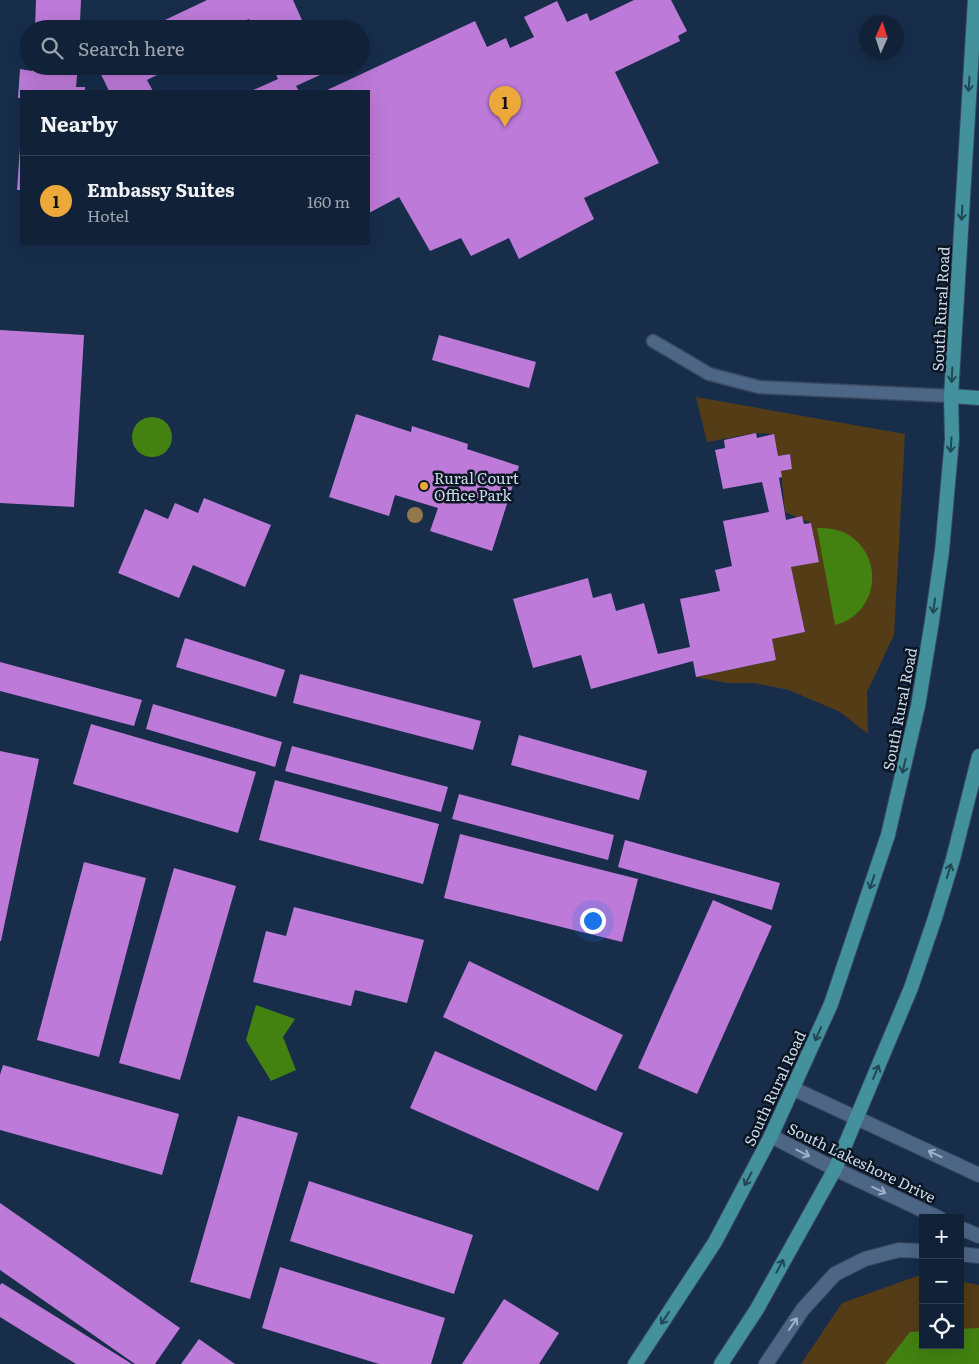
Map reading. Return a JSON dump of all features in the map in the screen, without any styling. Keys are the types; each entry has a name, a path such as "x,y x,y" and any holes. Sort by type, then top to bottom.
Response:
{"main road":[{"name":"South Rural Road","path":"635,1364 716,1242 794,1089 831,1004 888,835 916,714 942,551 952,439 951,396 975,0"},
{"path":"951,396 979,398"},
{"path":"721,1364 756,1308 835,1169 911,988 953,859 979,756"}],"street":[{"path":"794,1089 979,1175"},
{"name":"South Lakeshore Drive","path":"771,1136 835,1169 931,1214"},
{"path":"964,1230 979,1236"},
{"path":"766,1364 803,1309 835,1274 865,1259 899,1250 919,1251"},
{"path":"964,1254 979,1256"}],"lane":[{"path":"652,341 709,374 759,387 951,396"}],"shaded area":[{"path":"696,397 905,434 894,635 867,692 868,734 840,712 789,690 754,683 727,683 696,677 776,660 772,639 805,632 791,567 819,561 811,523 785,512 781,471 792,469 790,454 778,456 773,434 756,433 707,442"},
{"path":"152,417 166,423 172,437 166,451 152,457 138,451 132,437 138,423"},
{"path":"817,528 833,529 847,534 859,544 868,556 872,570 872,584 868,597 860,609 849,619 835,625"},
{"path":"256,1005 295,1019 283,1037 296,1070 271,1081 246,1040"},
{"path":"919,1275 919,1349 964,1349 964,1282 979,1285 979,1364 801,1364 842,1303"},
{"path":"979,1328 979,1364 885,1364 910,1332 919,1331 919,1349 964,1349 964,1329"}],"building":[{"path":"36,0 81,0 80,20 35,20"},
{"path":"207,0 293,0 302,20 249,19 165,20"},
{"path":"634,0 671,0 687,31 678,36 680,41 615,72 659,163 584,198 594,219 519,259 509,238 471,256 461,238 430,251 399,197 370,212 370,90 327,90 359,75 370,75 370,70 475,21 487,47 506,38 510,48 534,37 524,17 557,1 567,22 587,13 590,21"},
{"path":"20,69 20,75 77,75 76,87 85,87 85,90 20,90 20,98 18,98"},
{"path":"101,75 157,75 147,80 152,90 109,90"},
{"path":"276,75 320,75 296,86 298,90 253,90 278,79"},
{"path":"20,147 20,190 17,190"},
{"path":"0,330 84,335 74,507 0,503"},
{"path":"439,335 536,362 529,388 432,360"},
{"path":"356,414 411,432 412,426 468,444 467,449 519,466 492,551 430,531 438,508 395,495 389,516 329,497"},
{"path":"756,433 757,438 774,434 778,456 790,454 792,469 781,471 782,477 779,478 786,520 802,516 804,524 811,523 819,562 791,567 805,632 772,639 776,660 696,677 693,661 591,689 581,655 533,668 513,599 588,578 593,598 611,593 616,611 644,603 658,654 690,647 680,599 720,591 715,570 732,566 723,521 769,512 762,482 723,489 715,450 725,448 724,440"},
{"path":"204,498 271,525 245,587 193,565 179,598 118,573 145,509 168,519 175,503 198,513"},
{"path":"185,638 285,670 276,697 176,667"},
{"path":"0,662 142,700 134,726 0,691"},
{"path":"300,674 481,721 473,750 293,703"},
{"path":"153,704 282,742 275,767 146,729"},
{"path":"91,724 256,772 238,833 73,784"},
{"path":"519,735 647,771 639,800 511,765"},
{"path":"292,746 448,787 441,812 285,771"},
{"path":"0,751 39,759 1,941 0,941"},
{"path":"275,780 439,824 423,884 259,840"},
{"path":"459,794 614,835 608,860 452,819"},
{"path":"460,834 638,879 622,942 444,898"},
{"path":"625,840 780,883 772,910 618,867"},
{"path":"84,862 146,878 99,1057 37,1040"},
{"path":"174,868 236,886 180,1080 119,1063"},
{"path":"713,900 772,926 697,1094 638,1068"},
{"path":"294,907 424,940 407,1003 355,990 351,1006 253,982 266,931 286,936"},
{"path":"469,961 623,1035 596,1091 443,1017"},
{"path":"435,1051 623,1133 598,1191 410,1108"},
{"path":"3,1065 179,1114 162,1175 0,1130 0,1075"},
{"path":"238,1116 298,1133 250,1299 190,1282"},
{"path":"309,1181 473,1235 454,1294 290,1241"},
{"path":"0,1203 180,1328 155,1364 135,1364 0,1270"},
{"path":"280,1267 445,1318 431,1364 379,1364 262,1328"},
{"path":"2,1283 132,1364 76,1364 0,1317 0,1285"},
{"path":"504,1299 559,1333 539,1364 462,1364"},
{"path":"199,1339 235,1364 181,1364"}],"place":[{"name":"Embassy Suites","path":"505,127"},
{"name":"Rural Court Office Park","path":"424,486"}]}
